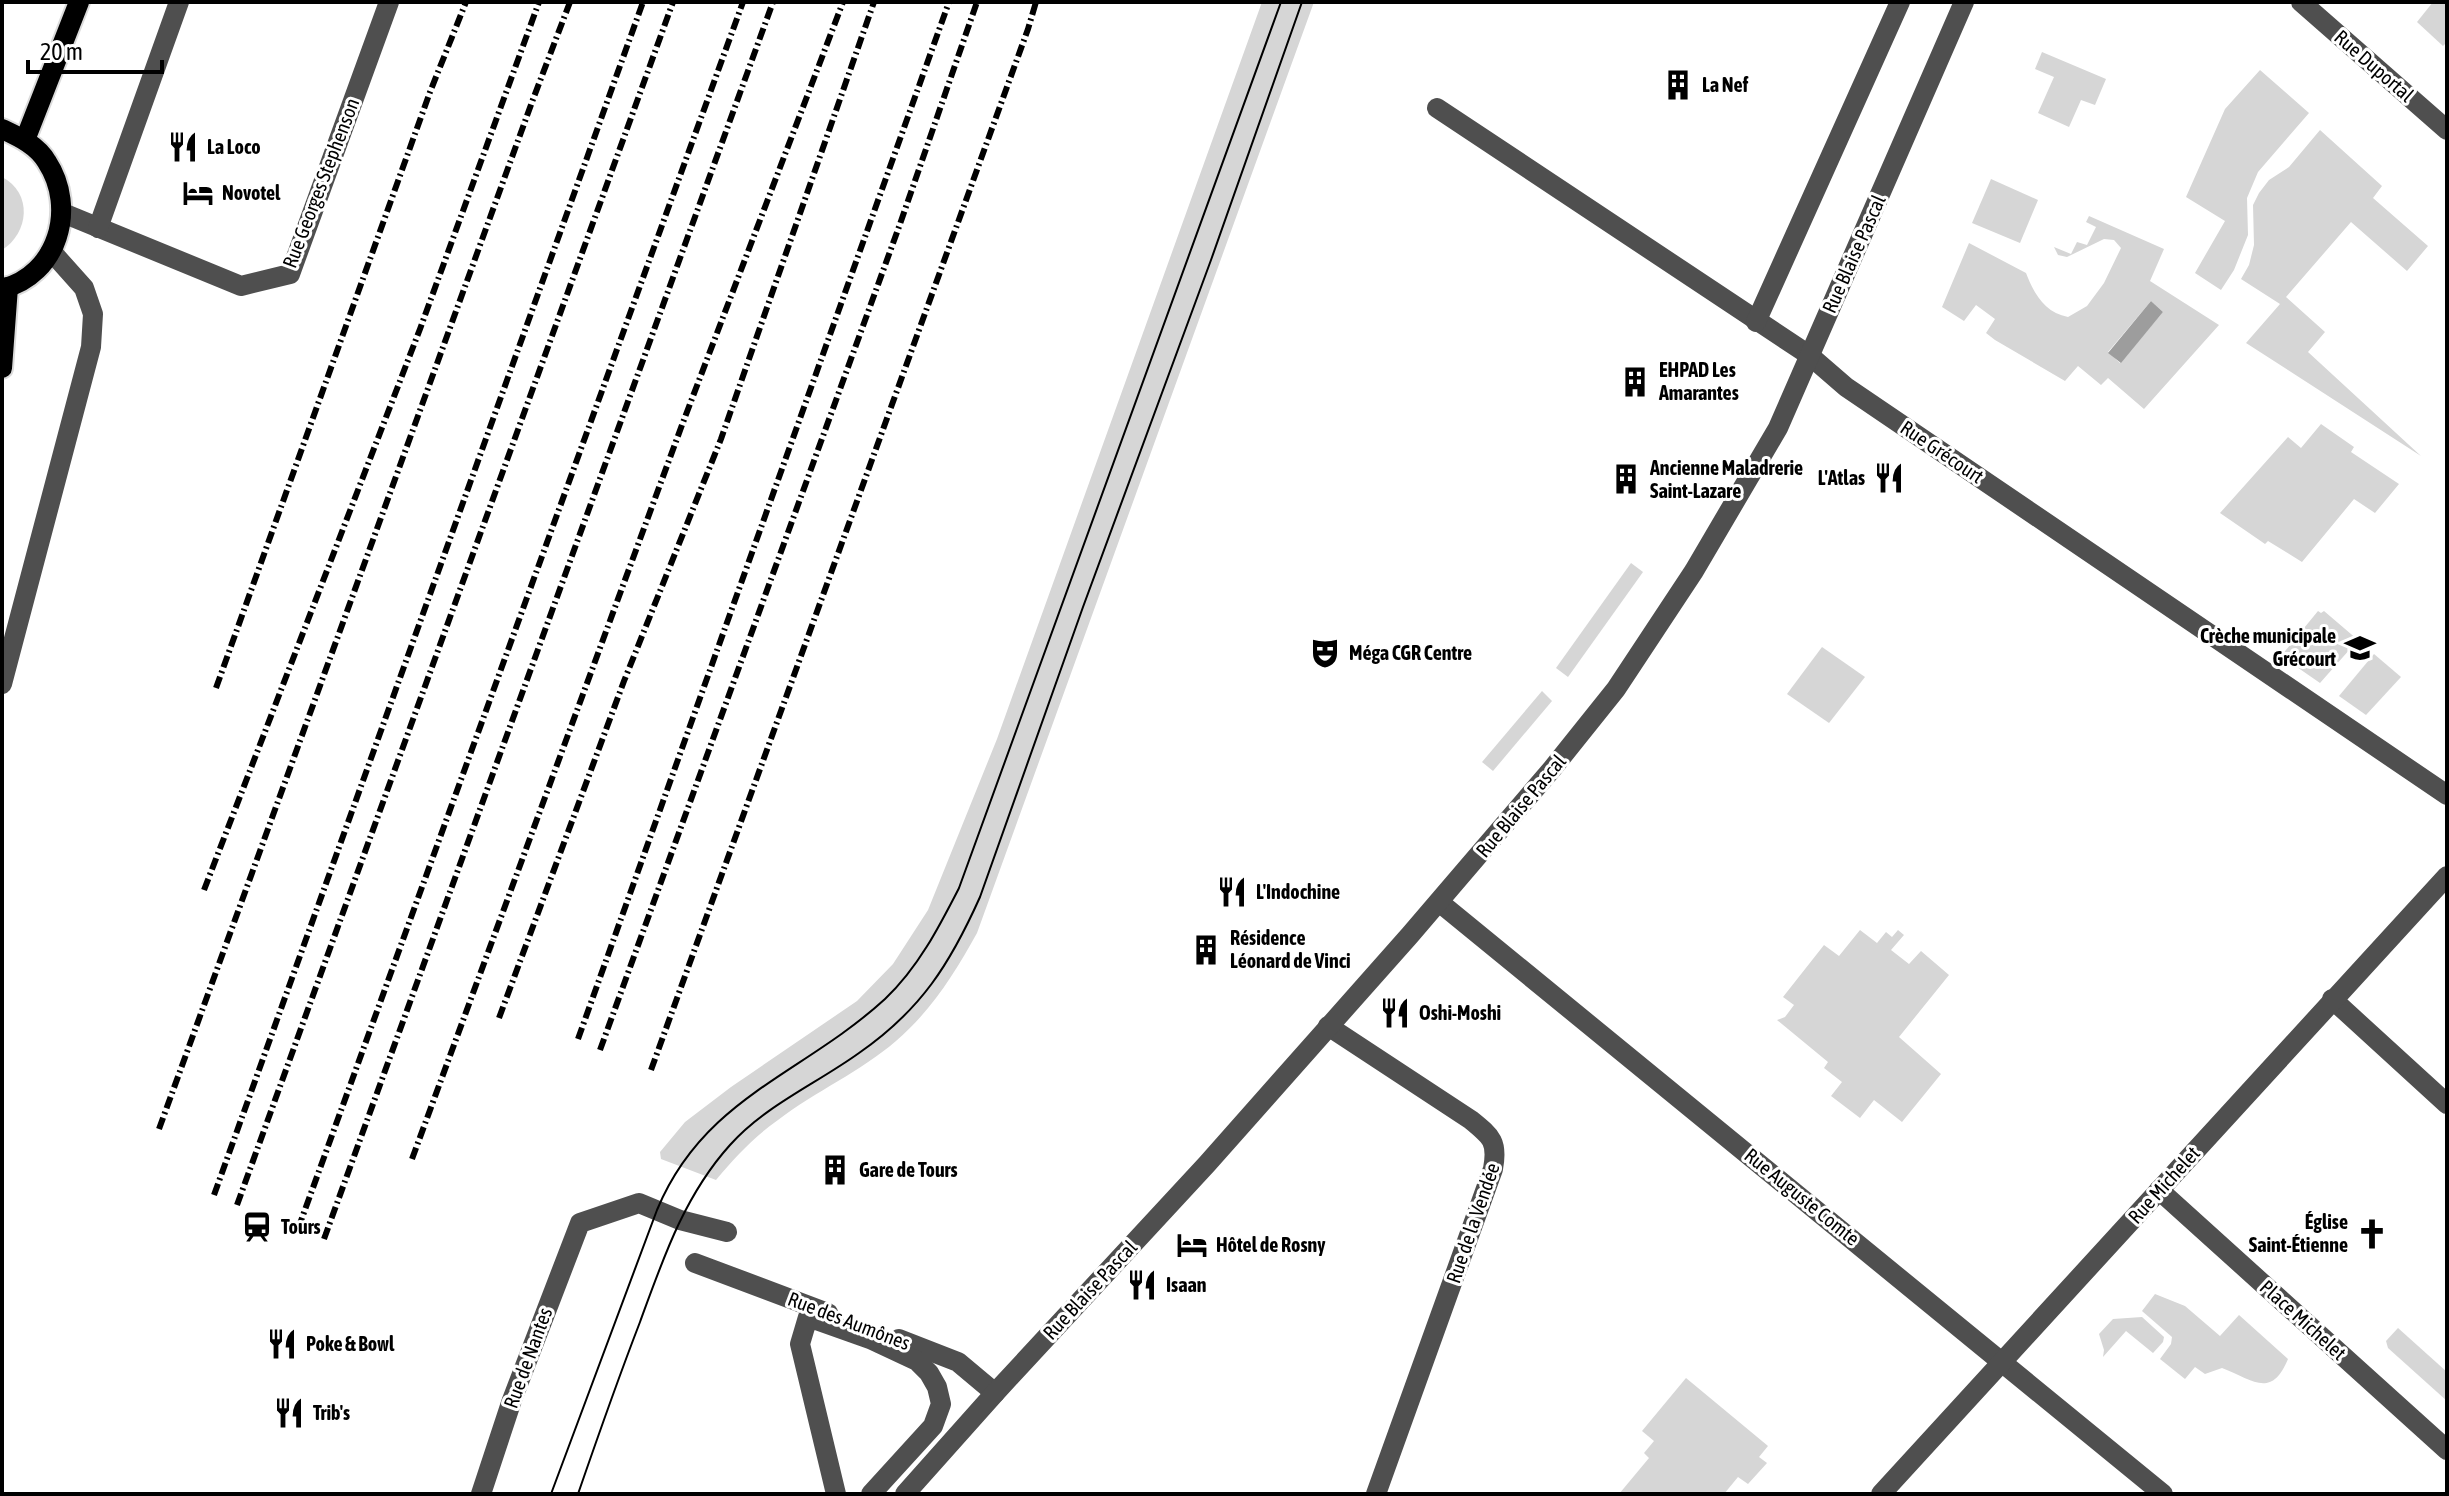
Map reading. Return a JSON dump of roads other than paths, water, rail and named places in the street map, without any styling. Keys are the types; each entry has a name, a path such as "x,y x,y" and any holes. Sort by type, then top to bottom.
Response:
{"main road":[{"path":"25,140 79,2"},
{"path":"2,129 25,140 46,159 59,185 63,213 59,233 40,266 25,279 5,288 2,368"}],"street":[{"path":"98,228 179,2"},
{"name":"Rue Georges Stephenson","path":"63,213 241,286 290,274 389,2"},
{"path":"1756,322 1900,2"},
{"name":"Rue Blaise Pascal","path":"905,1494 1207,1164 1439,902 1612,694 1694,571 1778,428 1964,2"},
{"name":"Rue Duportal","path":"2301,2 2447,130"},
{"name":"Rue Grécourt","path":"1437,108 1809,355 1846,387 2447,795"},
{"path":"2,684 91,347 93,314 84,288 51,251"},
{"name":"Rue Michelet","path":"1881,1494 2447,876"},
{"name":"Rue Auguste Comte","path":"1439,902 2163,1494"},
{"path":"2332,999 2447,1104"},
{"name":"Rue de la Vendée","path":"1328,1026 1471,1120 1490,1136 1496,1152 1493,1169 1376,1494"},
{"name":"Place Michelet","path":"2159,1190 2447,1450"},
{"name":"Rue de Nantes","path":"481,1494 512,1400 580,1223 639,1203 680,1220 727,1232"},
{"name":"Rue des Aumônes","path":"695,1263 958,1362 995,1393"},
{"path":"836,1494 800,1344 808,1317 870,1339 917,1361 937,1387 941,1404 933,1426 871,1494"}],"tram line":[{"path":"551,1494 657,1210 677,1172 701,1140 728,1114 853,1025 897,987 918,961 959,888 1281,2"},
{"path":"578,1494 657,1275 676,1229 700,1185 730,1145 759,1118 859,1053 900,1020 932,984 969,921 1302,2"}],"railway":[{"path":"216,688 430,92 466,2"},
{"path":"204,890 420,329 539,2"},
{"path":"159,1129 570,2"},
{"path":"214,1195 643,2"},
{"path":"237,1205 673,2"},
{"path":"298,1229 743,2"},
{"path":"324,1239 773,2"},
{"path":"412,1159 682,425 843,2"},
{"path":"499,1018 624,681 721,439 874,2"},
{"path":"578,1039 949,2"},
{"path":"600,1050 900,224 977,2"},
{"path":"651,1070 1036,2"}],"place":[{"name":"La Nef","path":"1678,85"},
{"name":"La Loco","path":"183,147"},
{"name":"Novotel","path":"198,193"},
{"name":"EHPAD Les Amarantes","path":"1635,382"},
{"name":"L'Atlas","path":"1889,478"},
{"name":"Ancienne Maladrerie Saint-Lazare","path":"1626,479"},
{"name":"Crèche municipale Grécourt","path":"2360,648"},
{"name":"Méga CGR Centre","path":"1325,653"},
{"name":"L'Indochine","path":"1232,892"},
{"name":"Résidence Léonard de Vinci","path":"1206,950"},
{"name":"Oshi-Moshi","path":"1395,1013"},
{"name":"Gare de Tours","path":"835,1170"},
{"name":"Tours","path":"257,1227"},
{"name":"Église Saint-Étienne","path":"2372,1234"},
{"name":"Hôtel de Rosny","path":"1192,1245"},
{"name":"Isaan","path":"1142,1285"},
{"name":"Poke & Bowl","path":"282,1344"},
{"name":"Trib's","path":"289,1413"}]}
